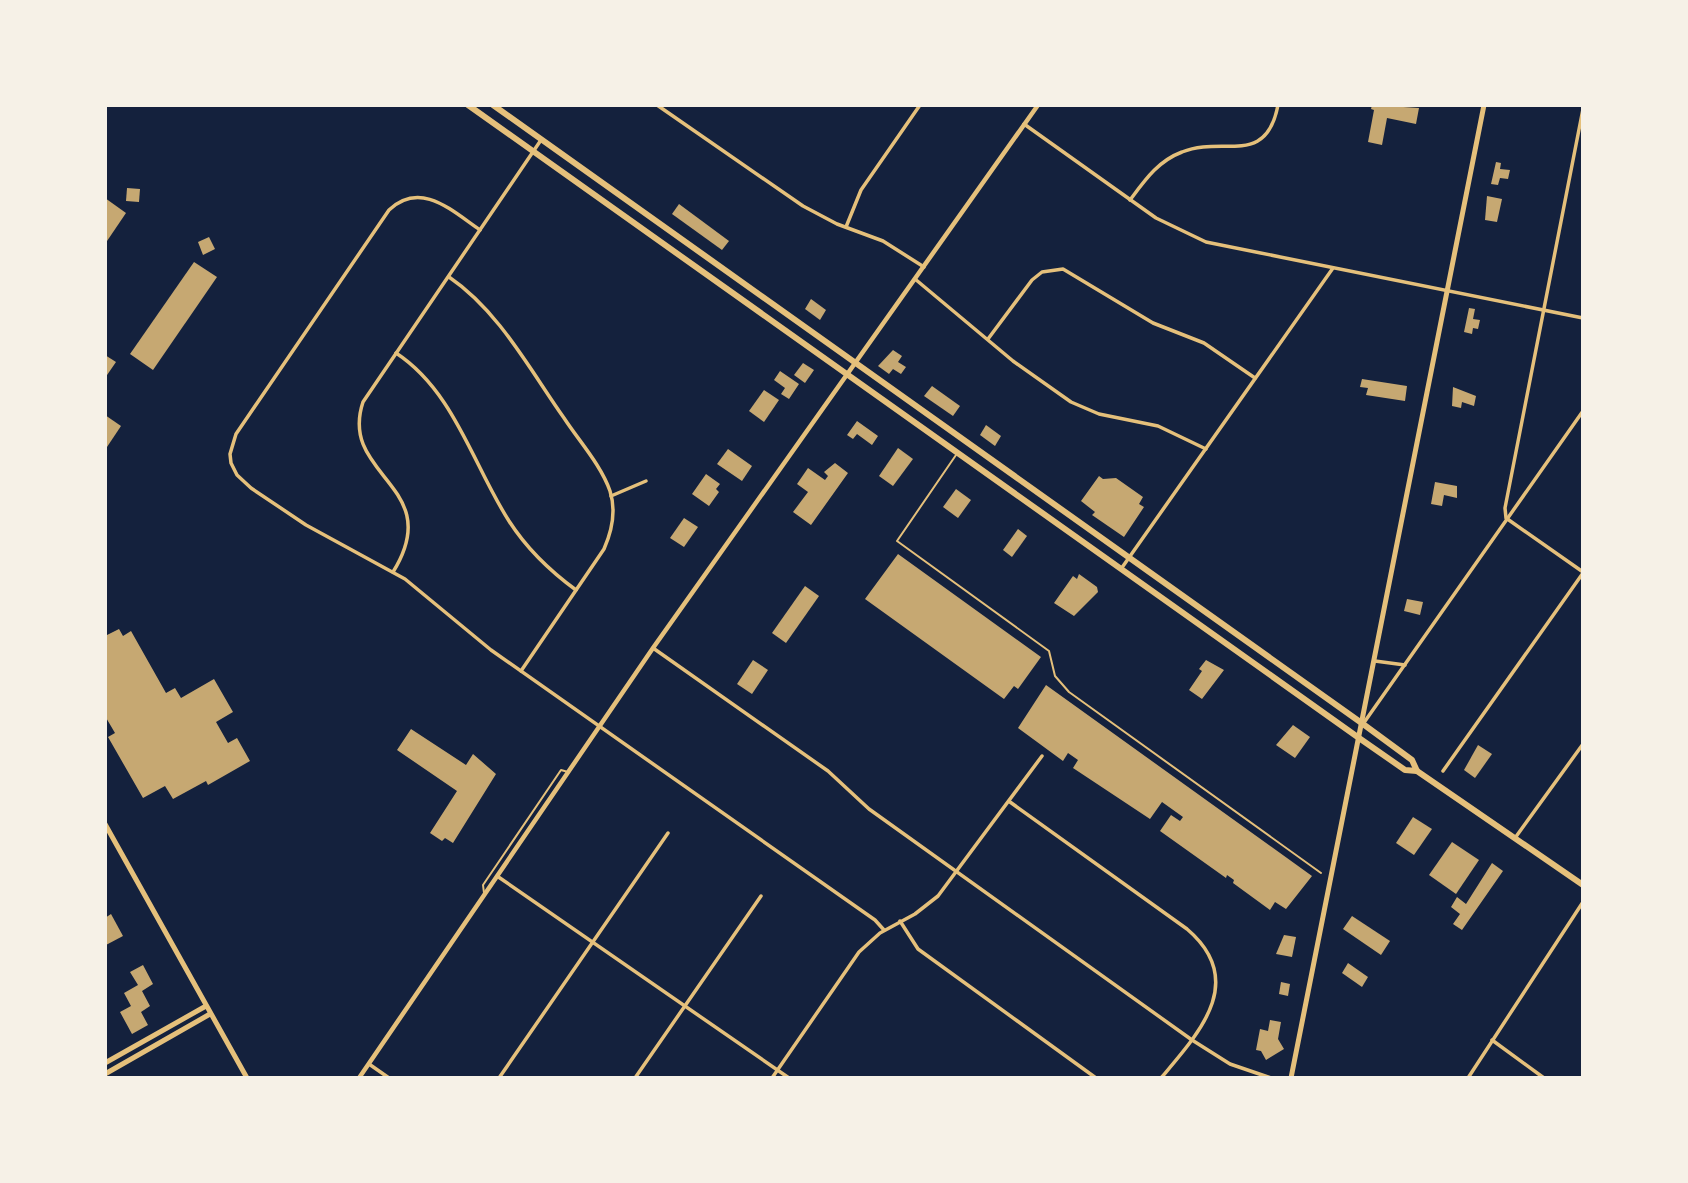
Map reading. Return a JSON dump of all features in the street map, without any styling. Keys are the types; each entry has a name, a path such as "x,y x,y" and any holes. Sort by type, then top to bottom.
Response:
{"main road":[{"path":"468,105 957,455 1359,738 1405,770 1417,771 1583,885"},
{"path":"494,105 1363,724 1412,760 1417,771"},
{"path":"1292,1078 1484,105"},
{"path":"105,824 247,1078"},
{"path":"105,1063 206,1006"},
{"path":"105,1074 210,1014"}],"street":[{"path":"657,105 803,206 883,241 924,267"},
{"path":"846,227 861,190 920,105"},
{"path":"359,1078 653,649 1038,105"},
{"path":"1130,200 1153,170 1174,155 1200,147 1238,148 1259,141 1273,124 1278,105"},
{"path":"1506,518 1506,497 1583,109"},
{"path":"1024,124 1130,200 1176,229 1206,242 1583,318"},
{"path":"393,572 407,542 406,510 394,485 366,455 358,426 363,402 541,139"},
{"path":"480,230 432,198 410,197 393,206 236,434 230,460 245,484 284,512 393,572 521,671 875,920 884,930"},
{"path":"1121,569 1333,268"},
{"path":"988,339 1032,280 1042,272 1063,270 1153,323 1204,343 1255,378"},
{"path":"449,276 473,295 496,320 598,468 611,496 613,517 608,541 521,671"},
{"path":"915,279 1071,402 1099,414 1158,426 1206,449"},
{"path":"396,354 418,370 438,393 517,533 537,557 576,590"},
{"path":"1363,724 1583,411"},
{"path":"611,496 646,481"},
{"path":"1443,771 1583,572 1506,518"},
{"path":"653,649 828,771 869,809 1192,1040 1230,1064 1271,1078"},
{"path":"1375,661 1405,665"},
{"path":"1515,838 1583,744"},
{"path":"772,1078 859,952 884,930 927,906 959,871 1042,757"},
{"path":"1009,802 1200,942 1214,969 1212,1009 1192,1040 1161,1078"},
{"path":"499,1078 668,833"},
{"path":"497,876 789,1078"},
{"path":"635,1078 761,896"},
{"path":"1468,1078 1583,902"},
{"path":"901,922 918,949 1096,1078"},
{"path":"1492,1040 1544,1078"},
{"path":"369,1064 389,1078"}],"lane":[{"path":"965,443 897,541 1049,651 1055,676 1069,692 1321,873"},
{"path":"485,894 483,885 553,781 561,770 569,773"}],"building":[{"path":"1372,105 1419,108 1416,124 1387,118 1382,145 1368,142 1374,110 1371,109"},
{"path":"1496,162 1501,163 1500,169 1510,170 1508,179 1500,178 1498,185 1491,184"},
{"path":"127,188 140,189 139,202 126,201"},
{"path":"1487,196 1502,199 1497,222 1485,220"},
{"path":"105,198 126,213 105,244"},
{"path":"679,204 729,241 722,250 672,214"},
{"path":"209,237 215,249 203,255 198,242"},
{"path":"194,262 217,277 153,370 130,354"},
{"path":"811,299 826,310 820,320 805,309"},
{"path":"1469,308 1475,309 1473,319 1480,320 1478,329 1473,328 1472,334 1464,332"},
{"path":"893,350 902,356 898,362 906,367 901,374 893,369 889,374 878,366"},
{"path":"105,355 116,362 105,378"},
{"path":"803,363 814,370 805,383 794,375"},
{"path":"780,371 799,384 789,399 781,394 785,388 774,380"},
{"path":"1362,379 1407,386 1405,401 1366,395 1368,388 1360,387"},
{"path":"932,386 960,406 953,416 924,396"},
{"path":"1453,387 1476,396 1474,406 1462,402 1461,408 1452,406"},
{"path":"764,390 779,400 764,422 749,411"},
{"path":"105,415 121,426 105,450"},
{"path":"857,421 878,436 872,445 857,434 853,439 847,435"},
{"path":"986,425 1001,436 995,446 980,435"},
{"path":"898,448 913,459 893,486 879,476"},
{"path":"728,449 752,466 742,481 717,464"},
{"path":"835,463 848,473 811,525 793,512 808,492 797,484 808,468 825,480 828,476 824,472"},
{"path":"706,474 720,484 716,489 719,492 709,506 692,494"},
{"path":"1099,476 1103,479 1116,478 1143,497 1139,504 1144,507 1124,537 1092,515 1095,512 1081,501"},
{"path":"1435,482 1457,486 1457,498 1444,495 1442,506 1431,504"},
{"path":"956,489 971,500 958,518 943,507"},
{"path":"684,518 698,527 684,547 670,538"},
{"path":"1018,529 1027,536 1012,557 1003,550"},
{"path":"898,554 1041,657 1018,689 1014,686 1004,699 865,599"},
{"path":"1079,574 1097,587 1098,592 1074,616 1054,603 1073,576 1077,579"},
{"path":"805,586 819,596 786,643 772,633"},
{"path":"1407,599 1423,602 1420,615 1404,611"},
{"path":"119,629 123,636 131,631 166,693 175,688 181,698 214,679 233,712 216,722 228,743 237,738 250,761 208,785 206,781 173,799 165,786 143,798 108,737 115,733 105,716 105,636"},
{"path":"753,660 768,670 752,694 737,684"},
{"path":"1206,660 1224,670 1202,699 1189,690"},
{"path":"1046,685 1312,876 1286,909 1275,902 1270,910 1233,883 1234,880 1227,875 1226,878 1160,831 1171,815 1180,821 1183,817 1162,802 1150,819 1073,768 1078,760 1068,753 1063,761 1018,728"},
{"path":"1293,725 1310,737 1295,758 1276,745"},
{"path":"411,729 466,765 473,754 496,774 453,843 445,838 442,841 430,833 457,791 397,750"},
{"path":"1478,745 1492,754 1475,778 1464,770"},
{"path":"1413,817 1432,829 1414,855 1396,843"},
{"path":"1452,842 1479,860 1456,894 1429,875"},
{"path":"1492,863 1503,871 1462,930 1453,924 1460,914 1451,907 1457,897 1466,904"},
{"path":"111,914 123,936 106,945 105,918"},
{"path":"1352,916 1390,941 1381,955 1343,929"},
{"path":"1284,935 1296,937 1292,957 1276,954"},
{"path":"1348,963 1368,977 1362,987 1342,973"},
{"path":"143,965 153,984 142,991 150,1006 141,1012 148,1025 132,1034 120,1012 131,1006 124,993 138,985 130,972"},
{"path":"1281,982 1290,984 1288,996 1279,994"},
{"path":"1270,1020 1281,1022 1278,1039 1284,1049 1266,1060 1261,1051 1256,1050 1260,1029 1268,1031"}]}
